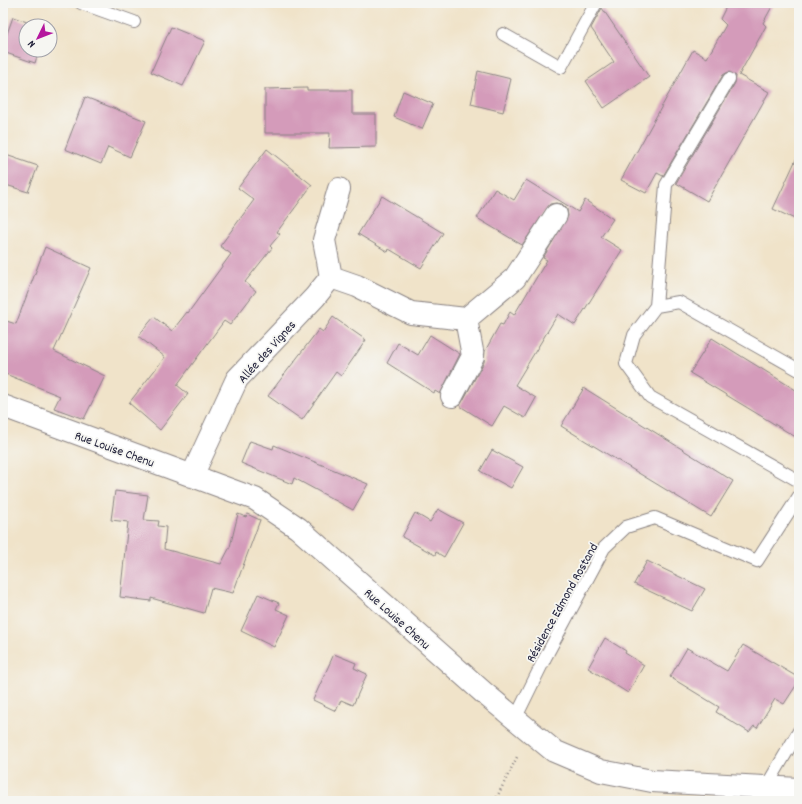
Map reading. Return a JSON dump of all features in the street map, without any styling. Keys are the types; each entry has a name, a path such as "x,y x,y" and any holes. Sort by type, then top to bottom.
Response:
{"street":[{"path":"339,189 324,240 331,277 357,286 411,313 466,319 515,278 556,215"},
{"name":"Allée des Vignes","path":"192,476 237,379 315,297 331,277"},
{"path":"452,396 473,356 466,319"},
{"name":"Rue Louise Chenu","path":"3,406 255,499 298,528 484,693 554,751 601,770 652,782 799,789"}],"lane":[{"path":"81,3 134,22"},
{"path":"503,34 560,67 596,3"},
{"path":"729,79 666,185 656,306 634,335 626,364 650,397 799,481"},
{"path":"656,306 679,302 799,370"},
{"name":"Résidence Edmond Rostand","path":"523,725 545,658 604,548 626,527 655,518 757,561 799,496"},
{"path":"766,787 799,731"}],"path":[{"path":"495,801 523,725"}],"building":[{"path":"728,3 774,3 763,23 766,26 739,75 769,92 707,201 676,183 735,83 736,76 729,72 723,75 663,176 657,173 646,193 621,180 693,50 707,58 726,25 720,19"},
{"path":"602,8 649,77 604,108 586,81 614,62 591,28"},
{"path":"13,17 18,19 18,57 3,52 3,45"},
{"path":"171,27 205,41 183,86 151,72"},
{"path":"20,58 37,58 35,63"},
{"path":"478,71 511,79 503,112 471,104"},
{"path":"307,88 307,90 352,90 352,114 376,114 376,147 329,148 330,133 265,133 265,89"},
{"path":"403,91 433,104 422,129 394,117"},
{"path":"85,97 146,121 130,157 108,147 101,164 65,149"},
{"path":"267,149 312,185 277,232 280,234 270,246 272,248 245,282 256,291 230,325 224,321 177,385 188,394 160,430 129,403 165,357 138,336 154,317 172,331 187,312 188,313 231,254 220,246 254,200 238,188"},
{"path":"799,153 799,221 773,209"},
{"path":"3,154 38,166 28,192 3,184"},
{"path":"526,180 578,212 585,200 613,219 601,237 622,250 575,325 558,314 515,385 536,398 525,418 504,406 492,426 460,406 484,362 485,351 500,324 503,325 510,312 514,315 547,260 543,258 568,216 567,209 562,204 550,204 522,245 477,218 495,189 514,200"},
{"path":"382,196 443,233 421,268 389,249 388,252 358,234"},
{"path":"45,247 91,268 54,351 105,376 84,419 54,408 60,396 3,373 3,320 16,324"},
{"path":"333,317 366,340 341,376 336,372 302,420 268,396 319,329 323,332"},
{"path":"430,335 460,354 440,394 435,391 434,393 387,363 398,343 418,355"},
{"path":"712,338 799,392 799,439 690,373"},
{"path":"584,388 733,481 711,517 561,426"},
{"path":"250,441 273,449 274,445 368,484 353,510 294,478 292,484 241,463"},
{"path":"492,450 523,467 511,488 480,471"},
{"path":"115,491 148,495 144,520 159,521 158,526 166,527 164,549 221,564 230,547 238,514 246,517 247,514 260,520 233,593 211,588 204,613 151,598 151,601 120,597 128,522 111,520"},
{"path":"438,509 463,523 444,557 436,552 435,555 402,537 415,513 430,522"},
{"path":"647,561 705,589 692,611 634,584"},
{"path":"258,594 279,603 276,609 289,615 274,647 241,631"},
{"path":"605,638 626,651 625,653 644,665 628,693 588,668"},
{"path":"743,645 799,678 799,681 784,704 775,699 757,728 754,726 749,732 716,712 719,707 670,677 687,648 727,671"},
{"path":"334,654 356,663 354,668 367,674 353,705 341,700 336,711 313,700"}]}
